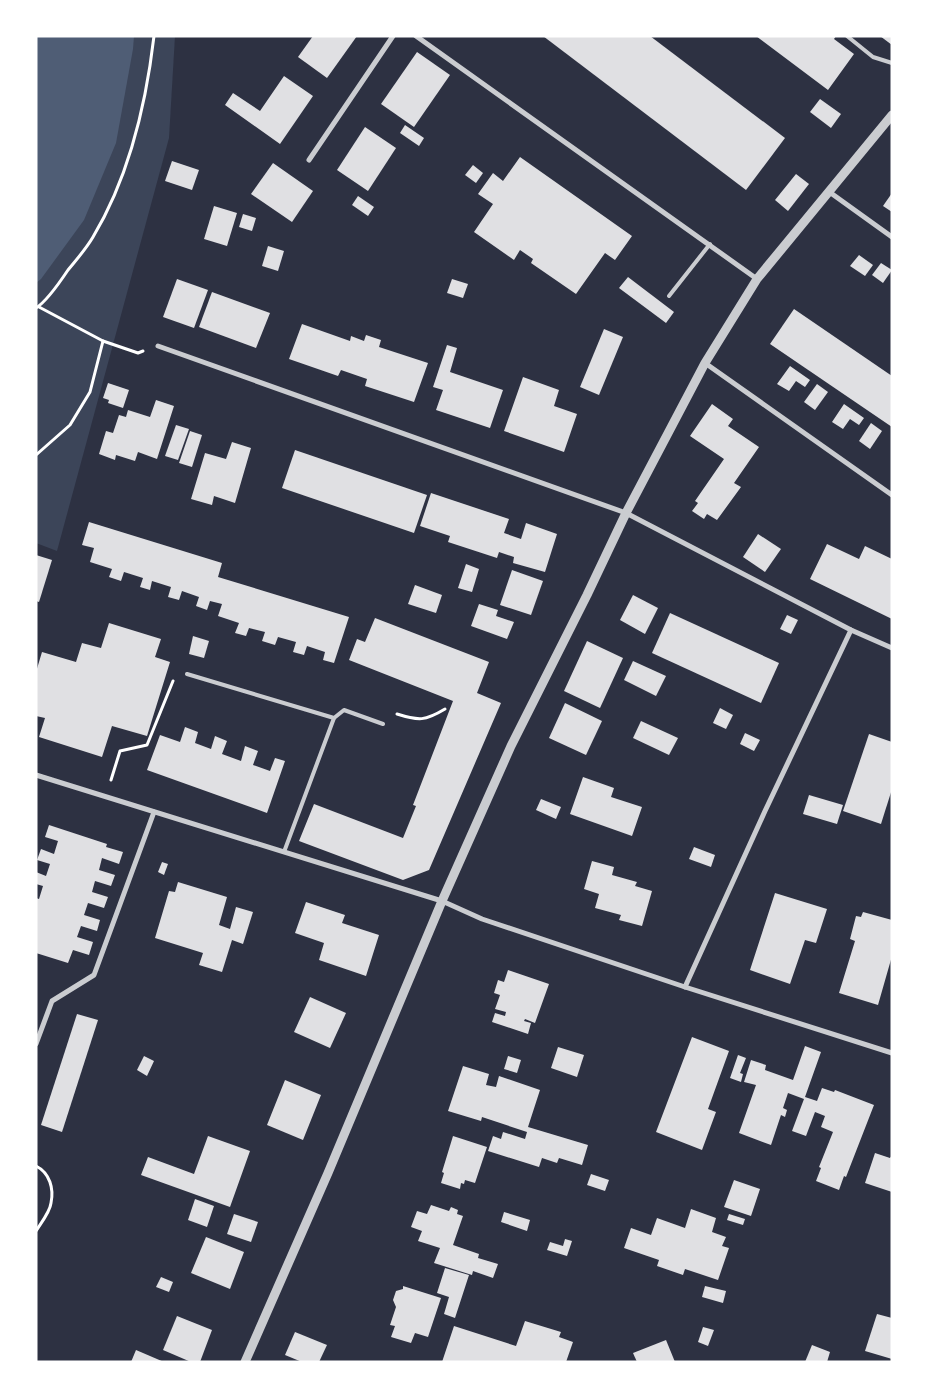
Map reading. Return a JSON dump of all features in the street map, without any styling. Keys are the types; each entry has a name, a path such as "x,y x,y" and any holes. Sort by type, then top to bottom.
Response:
{"street":[{"path":"309,160 393,36"},
{"path":"416,36 757,279"},
{"path":"246,1362 328,1173 442,901 511,746 626,513 706,363 757,279 892,115"},
{"path":"828,191 892,237"},
{"path":"158,346 626,513 851,630 892,648"},
{"path":"706,363 892,496"},
{"path":"685,987 765,811 851,630"},
{"path":"36,775 442,901 482,919 685,987 892,1053"},
{"path":"36,1044 52,1002 94,975 154,812"}],"lane":[{"path":"847,36 873,57 892,63"},
{"path":"669,296 710,244"},
{"path":"187,674 334,718"},
{"path":"284,852 334,718 344,710 383,724"}],"path":[{"path":"154,36 151,63 142,106 130,150 114,196 93,238 37,308 102,341 138,352 158,346"},
{"path":"36,455 70,425 90,392 102,341"},
{"path":"105,796 120,751 147,745 177,672 187,674"},
{"path":"383,724 392,713 415,720 428,719 445,709"},
{"path":"36,1166 42,1169 52,1184 51,1204 36,1231"}],"shaded area":[{"path":"36,36 175,36 169,138 57,551 36,543"},
{"path":"36,36 134,36 116,143 84,220 41,279 36,283"}],"building":[{"path":"313,36 357,36 327,78 298,57"},
{"path":"543,36 650,36 785,138 746,190"},
{"path":"756,36 836,36 834,39 854,54 828,90"},
{"path":"880,36 892,36 892,45"},
{"path":"417,52 450,75 414,127 381,104"},
{"path":"284,76 313,96 280,144 225,105 233,93 260,111"},
{"path":"820,99 841,114 831,128 810,112"},
{"path":"405,125 424,138 419,146 400,133"},
{"path":"365,127 396,148 368,191 337,170"},
{"path":"520,157 632,236 615,260 605,253 576,294 531,263 533,259 520,250 514,260 474,232 493,204 478,194 493,173 503,181"},
{"path":"172,161 199,170 192,190 165,181"},
{"path":"273,163 313,191 292,222 251,194"},
{"path":"473,165 483,173 476,183 465,175"},
{"path":"796,174 809,184 788,211 775,200"},
{"path":"892,193 892,212 883,206"},
{"path":"358,196 374,207 368,216 352,205"},
{"path":"214,206 237,213 227,246 204,239"},
{"path":"243,214 256,218 252,231 239,227"},
{"path":"268,246 284,251 278,271 262,266"},
{"path":"859,255 873,265 865,276 850,266"},
{"path":"881,263 892,270 883,283 872,275"},
{"path":"628,277 674,312 666,323 619,288"},
{"path":"177,279 208,290 194,328 163,317"},
{"path":"452,279 468,284 463,298 447,293"},
{"path":"212,292 270,313 256,348 199,327"},
{"path":"794,309 892,376 892,427 770,344"},
{"path":"302,324 350,341 351,336 364,341 366,335 381,340 379,347 428,363 414,402 365,386 367,379 341,370 338,376 289,359"},
{"path":"604,329 623,337 599,395 580,387"},
{"path":"447,345 457,348 450,372 503,390 490,428 436,410 443,390 433,387"},
{"path":"790,366 810,380 805,387 796,381 789,391 777,384"},
{"path":"523,377 559,390 554,406 577,414 564,452 504,431"},
{"path":"108,383 129,390 123,408 108,403 109,400 103,398"},
{"path":"817,384 828,392 815,410 804,402"},
{"path":"156,400 174,406 157,459 138,452 135,461 116,455 115,460 99,454 106,431 113,433 119,415 126,417 128,410 150,417"},
{"path":"712,404 733,419 728,426 759,447 734,483 741,487 717,520 707,514 704,519 692,511 698,503 695,501 724,459 690,436"},
{"path":"844,404 864,418 859,425 850,419 843,429 832,422"},
{"path":"871,423 882,431 870,449 859,441"},
{"path":"176,425 189,429 178,460 165,456"},
{"path":"190,431 202,435 192,467 179,463"},
{"path":"232,442 251,448 235,503 214,496 212,505 191,499 205,453 226,459"},
{"path":"295,450 427,495 414,533 282,488"},
{"path":"431,493 509,519 504,533 521,539 526,523 557,534 545,572 513,563 514,557 499,552 497,558 448,542 450,536 420,526"},
{"path":"89,522 222,563 218,577 349,617 334,663 323,660 325,652 307,646 304,655 293,652 296,642 278,637 275,645 262,641 265,632 249,628 246,636 235,633 239,623 218,616 222,604 210,601 207,610 196,606 199,597 182,591 179,600 168,597 171,587 152,581 150,590 140,587 143,578 124,572 121,581 109,577 112,569 90,562 94,548 82,545"},
{"path":"758,534 781,549 765,572 743,557"},
{"path":"827,544 859,559 865,546 892,559 892,619 810,579"},
{"path":"36,555 52,560 39,602 36,601"},
{"path":"466,564 479,569 472,592 458,588"},
{"path":"512,570 543,581 531,615 500,605"},
{"path":"415,585 442,595 436,613 408,604"},
{"path":"633,595 658,608 645,634 620,620"},
{"path":"479,604 498,610 496,616 514,622 507,639 471,626"},
{"path":"670,613 779,663 761,703 652,653"},
{"path":"787,615 798,620 791,634 780,629"},
{"path":"375,618 489,662 477,693 501,703 429,870 403,880 299,841 314,804 403,838 416,806 413,805 453,701 349,660 357,639 365,642"},
{"path":"109,623 161,639 155,657 170,662 147,736 112,726 102,757 39,737 45,718 36,716 36,672 42,652 76,662 82,643 101,648"},
{"path":"193,636 209,641 204,658 189,654"},
{"path":"587,641 623,658 600,708 564,691"},
{"path":"633,661 666,676 656,696 624,680"},
{"path":"565,703 602,721 586,755 549,738"},
{"path":"720,708 733,715 726,729 713,723"},
{"path":"641,721 678,738 669,755 633,738"},
{"path":"185,727 198,732 195,743 211,749 215,736 227,741 222,754 241,761 245,746 258,751 253,765 270,771 275,758 285,761 267,813 147,770 160,735 180,742"},
{"path":"745,733 760,740 754,751 740,744"},
{"path":"869,734 892,742 892,789 881,824 843,811"},
{"path":"583,777 614,788 611,797 642,807 632,836 570,814"},
{"path":"809,795 843,805 837,824 803,814"},
{"path":"541,799 561,807 556,819 536,810"},
{"path":"49,825 107,844 106,847 123,852 119,864 102,858 99,870 115,875 111,886 95,881 92,892 108,897 104,908 88,903 84,915 100,920 97,931 81,926 77,937 93,942 89,955 73,950 68,963 36,953 36,898 39,899 43,886 36,884 36,872 46,876 50,864 37,860 41,849 54,854 58,841 45,837"},
{"path":"694,847 715,855 711,867 689,859"},
{"path":"592,861 614,867 612,875 637,882 635,886 652,891 642,926 619,920 621,915 595,908 599,894 584,889"},
{"path":"162,862 168,864 164,875 158,872"},
{"path":"178,882 227,897 219,925 230,929 236,907 253,912 243,944 232,940 222,972 199,965 203,953 155,938 169,891 175,892"},
{"path":"775,893 827,909 816,943 805,940 790,984 750,970"},
{"path":"306,902 345,915 342,923 379,935 366,976 319,960 324,943 295,933"},
{"path":"863,912 892,920 892,956 878,1005 839,993 855,941 850,939 856,916 861,917"},
{"path":"508,970 549,984 535,1023 525,1019 524,1021 531,1023 528,1034 492,1022 495,1013 505,1016 506,1012 495,1009 500,995 494,993 498,980 504,982"},
{"path":"310,997 346,1013 330,1048 294,1032"},
{"path":"77,1014 98,1020 62,1132 41,1125"},
{"path":"692,1037 729,1051 708,1109 716,1112 702,1150 656,1132"},
{"path":"805,1046 821,1052 805,1097 817,1101 822,1088 834,1092 835,1090 874,1105 846,1177 844,1176 839,1190 816,1181 821,1168 819,1167 833,1132 821,1127 825,1116 815,1112 806,1136 792,1131 804,1099 788,1093 783,1108 787,1110 785,1117 781,1115 771,1145 739,1133 756,1085 744,1082 751,1060 766,1065 765,1070 793,1080"},
{"path":"558,1047 584,1055 577,1077 551,1068"},
{"path":"738,1055 746,1058 740,1073 743,1074 741,1082 730,1078"},
{"path":"144,1056 154,1061 147,1076 137,1070"},
{"path":"508,1056 521,1060 517,1073 504,1069"},
{"path":"463,1066 489,1074 486,1085 496,1087 499,1076 540,1090 528,1127 588,1145 582,1165 559,1158 557,1163 542,1158 539,1167 488,1151 493,1136 501,1139 503,1132 525,1139 527,1132 482,1117 481,1121 448,1111"},
{"path":"285,1080 321,1095 303,1140 267,1125"},
{"path":"208,1136 250,1151 230,1207 141,1175 148,1157 194,1174"},
{"path":"453,1136 487,1147 475,1183 465,1180 464,1184 461,1183 460,1189 441,1183 444,1173 442,1172"},
{"path":"875,1153 890,1158 892,1155 892,1192 865,1183"},
{"path":"591,1174 609,1180 605,1191 587,1185"},
{"path":"734,1180 760,1189 751,1216 724,1207"},
{"path":"195,1199 214,1206 207,1227 188,1220"},
{"path":"431,1205 449,1211 451,1207 458,1210 457,1214 463,1216 453,1245 479,1254 478,1258 498,1264 493,1278 473,1271 472,1275 434,1263 440,1248 418,1241 422,1231 411,1227 417,1211 427,1214"},
{"path":"691,1209 716,1218 712,1232 726,1237 722,1246 729,1248 718,1280 685,1269 683,1275 657,1266 659,1260 624,1248 631,1228 651,1235 657,1218 685,1228"},
{"path":"504,1212 530,1220 527,1231 501,1222"},
{"path":"234,1214 258,1222 251,1242 227,1234"},
{"path":"729,1214 745,1219 743,1225 727,1220"},
{"path":"206,1237 244,1252 230,1289 191,1273"},
{"path":"565,1239 572,1241 567,1256 547,1250 550,1242 563,1246"},
{"path":"445,1268 469,1275 455,1318 444,1314 449,1297 437,1293"},
{"path":"161,1277 173,1282 169,1292 156,1287"},
{"path":"403,1286 441,1298 428,1337 415,1333 411,1343 391,1337 395,1326 390,1325 396,1307 393,1300 396,1291 403,1289"},
{"path":"705,1286 726,1291 723,1303 702,1297"},
{"path":"877,1314 892,1318 892,1359 865,1351"},
{"path":"177,1316 212,1330 200,1362 191,1362 163,1350"},
{"path":"525,1321 561,1332 559,1337 573,1342 566,1362 442,1362 454,1326 516,1346"},
{"path":"703,1327 714,1330 708,1346 698,1342"},
{"path":"295,1332 327,1345 319,1362 302,1362 285,1355"},
{"path":"666,1340 675,1362 637,1362 633,1353"},
{"path":"812,1345 830,1352 827,1362 805,1362"},
{"path":"136,1350 164,1362 131,1362"}]}
